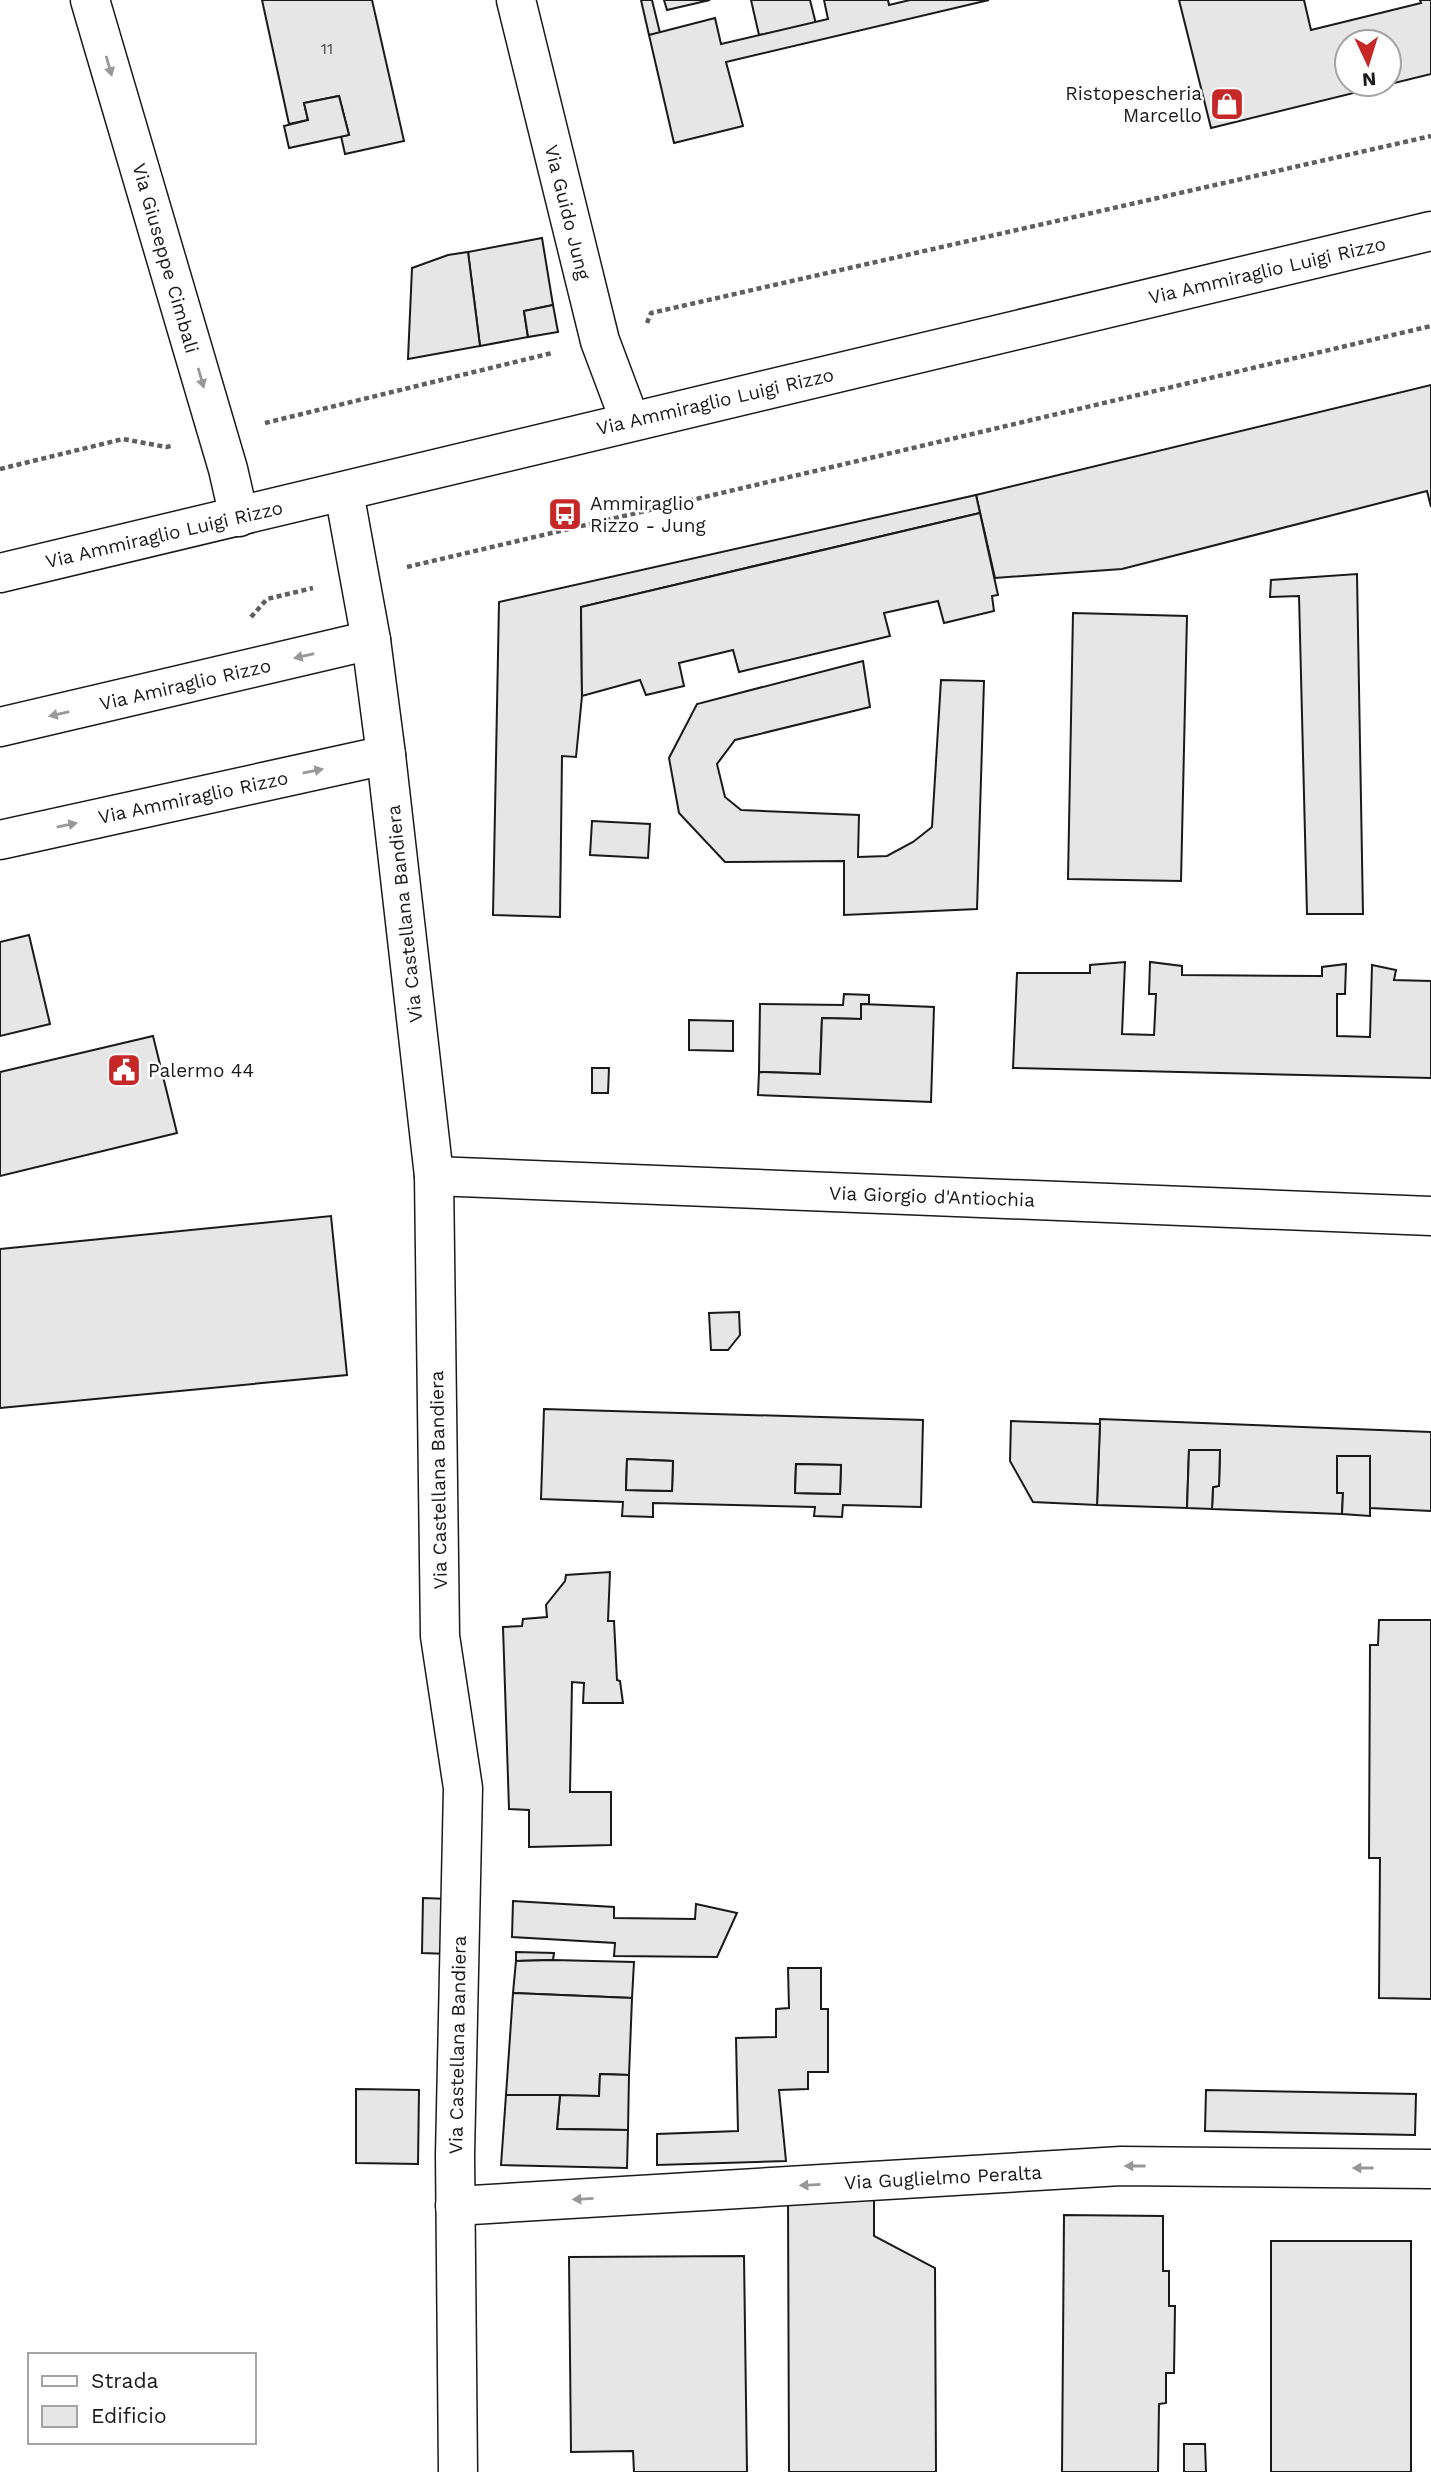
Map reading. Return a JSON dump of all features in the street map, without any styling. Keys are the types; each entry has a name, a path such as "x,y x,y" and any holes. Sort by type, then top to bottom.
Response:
{"street":[{"name":"Via Giuseppe Cimbali","path":"90,0 239,517"},
{"name":"Via Guido Jung","path":"516,0 600,341 630,421"},
{"name":"Via Ammiraglio Luigi Rizzo","path":"0,573 1431,231"},
{"name":"Via Castellana Bandiera","path":"344,492 371,640 434,1176 440,1636 463,1788 455,2206 458,2472"},
{"name":"Via Amiraglio Rizzo","path":"0,727 371,640"},
{"name":"Via Ammiraglio Rizzo","path":"0,840 386,755"},
{"name":"Via Giorgio d'Antiochia","path":"434,1176 1431,1216"},
{"name":"Via Guglielmo Peralta","path":"455,2206 1121,2166 1431,2169"}],"path":[{"path":"0,468 123,439 166,447 645,331 651,313 1431,136"},
{"path":"244,625 267,599 1431,326"}],"building":[{"path":"262,0 372,0 404,141 345,154 341,136 349,135 339,96 304,103 308,120 289,124"},
{"path":"641,0 652,0 660,33 649,35"},
{"path":"664,0 710,0 667,10"},
{"path":"751,0 810,0 816,24 759,35"},
{"path":"824,0 888,0 889,5 910,0 989,0 726,62 743,126 674,143 649,35 715,18 721,44 828,19"},
{"path":"1179,0 1304,0 1311,30 1421,3 1420,0 1431,0 1431,74 1403,81 1403,28 1333,28 1333,98 1211,128"},
{"path":"339,96 349,135 289,148 284,126 308,120 304,103"},
{"path":"542,238 553,305 524,311 528,337 480,346 468,252"},
{"path":"468,252 480,346 408,359 412,268 448,255"},
{"path":"553,305 558,332 528,337 524,311"},
{"path":"1431,385 1431,507 1427,491 1122,569 995,578 976,495"},
{"path":"976,495 980,513 581,607 582,696 576,757 562,756 560,917 493,915 499,602"},
{"path":"980,513 998,595 992,596 994,611 944,623 938,601 884,613 890,636 739,672 733,650 679,663 684,686 646,695 640,680 582,696 581,607"},
{"path":"1357,574 1363,914 1307,914 1299,596 1270,597 1271,580"},
{"path":"1073,613 1187,616 1181,881 1068,879"},
{"path":"863,661 870,707 735,740 717,764 725,797 741,810 859,815 858,857 887,856 913,842 932,827 941,680 984,681 977,909 844,915 844,861 725,862 679,813 669,758 697,704"},
{"path":"592,821 650,824 648,858 590,855"},
{"path":"29,935 50,1024 0,1036 0,942"},
{"path":"1125,962 1122,1034 1154,1035 1156,994 1149,994 1150,962 1182,966 1182,975 1322,976 1322,967 1346,964 1345,994 1337,994 1337,1036 1370,1037 1372,965 1396,970 1394,980 1431,981 1431,1078 1013,1068 1017,973 1090,973 1090,965"},
{"path":"844,994 869,995 869,1004 861,1004 861,1019 822,1018 820,1074 759,1072 760,1004 843,1005"},
{"path":"861,1004 934,1007 931,1102 758,1095 759,1072 820,1074 822,1018 861,1019"},
{"path":"689,1020 733,1021 733,1051 689,1050"},
{"path":"153,1036 177,1133 0,1176 0,1072"},
{"path":"592,1068 609,1068 608,1093 592,1093"},
{"path":"331,1216 347,1375 0,1408 0,1249"},
{"path":"739,1312 740,1335 728,1350 711,1350 709,1313"},
{"path":"544,1409 923,1420 921,1507 843,1505 842,1517 814,1516 815,1507 653,1503 653,1517 622,1516 623,1502 541,1499","holes":["627,1459 673,1461 672,1491 626,1490","796,1464 841,1465 840,1494 795,1493"]},
{"path":"1100,1419 1431,1432 1431,1511 1370,1508 1370,1456 1337,1456 1337,1493 1343,1493 1342,1514 1212,1509 1213,1487 1219,1486 1220,1450 1189,1450 1187,1508 1097,1505"},
{"path":"1011,1421 1100,1424 1097,1505 1033,1502 1010,1461"},
{"path":"1189,1450 1220,1450 1219,1486 1213,1487 1212,1509 1187,1508"},
{"path":"1337,1456 1370,1456 1370,1516 1342,1514 1343,1493 1337,1493"},
{"path":"627,1459 673,1461 672,1491 626,1490"},
{"path":"796,1464 841,1465 840,1494 795,1493"},
{"path":"610,1572 608,1621 614,1621 617,1680 620,1681 623,1703 583,1703 584,1683 572,1682 570,1792 611,1792 611,1845 529,1847 529,1810 509,1809 503,1627 522,1626 523,1619 547,1617 546,1605 565,1581 566,1575"},
{"path":"1379,1620 1431,1620 1431,1999 1379,1998 1380,1858 1369,1858 1370,1645 1378,1645"},
{"path":"423,1898 451,1899 449,1954 422,1953"},
{"path":"513,1901 614,1907 614,1918 695,1919 696,1904 737,1913 717,1957 614,1956 615,1943 512,1937"},
{"path":"516,1952 554,1953 553,1960 516,1961"},
{"path":"516,1961 634,1962 632,1998 513,1993"},
{"path":"788,1968 821,1968 821,2009 828,2009 828,2072 808,2072 808,2089 779,2090 786,2161 657,2165 657,2134 738,2131 736,2038 776,2037 776,2009 789,2008"},
{"path":"513,1993 632,1998 629,2075 600,2074 599,2096 506,2095"},
{"path":"600,2074 629,2075 628,2130 557,2129 560,2095 599,2096"},
{"path":"356,2089 419,2090 418,2164 356,2163"},
{"path":"1206,2090 1416,2094 1415,2135 1205,2131"},
{"path":"506,2095 560,2095 557,2129 628,2130 627,2168 501,2165"},
{"path":"788,2196 874,2196 874,2236 935,2268 936,2472 789,2472"},
{"path":"1064,2215 1163,2216 1163,2271 1169,2271 1169,2306 1175,2306 1174,2373 1166,2373 1166,2403 1159,2404 1158,2472 1062,2472"},
{"path":"1271,2241 1411,2241 1411,2472 1271,2472"},
{"path":"744,2256 747,2472 634,2472 633,2451 571,2452 569,2257"},
{"path":"1184,2444 1205,2444 1206,2472 1184,2472"}],"place":[{"name":"Ristopescheria Marcello","path":"1227,104"},
{"name":"Ammiraglio Rizzo - Jung","path":"565,514"},
{"name":"Palermo 44","path":"124,1070"}]}
